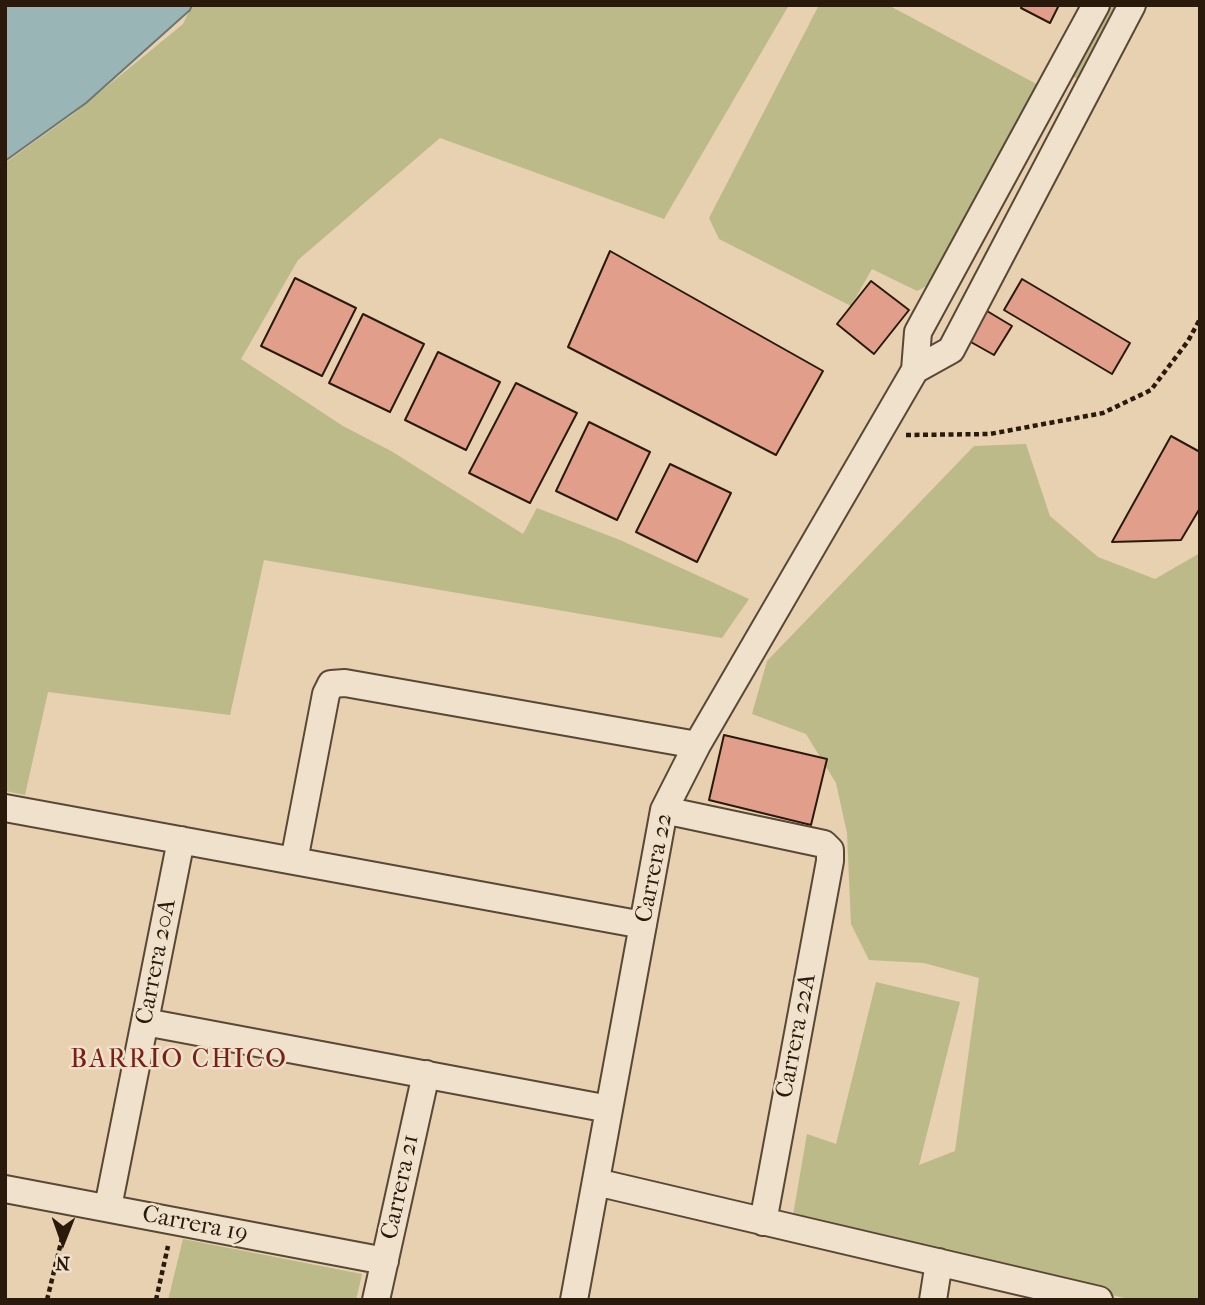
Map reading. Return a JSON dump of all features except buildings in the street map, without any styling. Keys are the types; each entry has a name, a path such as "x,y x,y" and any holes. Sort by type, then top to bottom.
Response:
{"street":[{"path":"915,370 918,332 1096,5"},
{"path":"915,370 951,350 1132,5"},
{"name":"Carrera 22","path":"574,1300 664,810 697,745 915,370"},
{"path":"294,861 326,694 331,684 345,682 697,745"},
{"path":"5,808 643,925"},
{"name":"Carrera 22A","path":"664,810 824,844 830,850 763,1222"},
{"name":"Carrera 20A","path":"108,1207 181,840"},
{"path":"145,1022 609,1109"},
{"name":"Carrera 21","path":"376,1300 426,1074"},
{"path":"596,1182 1099,1300"},
{"name":"Carrera 19","path":"5,1189 385,1261"},
{"path":"933,1300 939,1262"}],"path":[{"path":"877,435 990,435 1103,413 1151,390 1188,341 1200,319"},
{"path":"47,1300 71,1202"},
{"path":"156,1300 173,1221"}],"shaded area":[{"path":"192,5 789,5 664,219 440,138 298,260 241,359 343,426 391,451 523,534 537,508 620,540 749,599 722,638 264,560 230,715 48,692 25,795 5,791 5,163 72,115 183,24"},
{"path":"819,5 888,5 1044,88 942,278 917,291 872,269 851,306 719,239 709,218"},
{"path":"1104,5 1122,5 1082,81 1067,74"},
{"path":"1026,444 1050,516 1098,557 1155,579 1200,553 1200,1300 1132,1300 793,1215 807,1134 836,1144 876,982 960,1002 919,1165 955,1151 979,978 924,963 869,960 851,924 847,833 836,783 806,734 752,714 767,661 974,446"},
{"path":"183,1239 362,1274 356,1300 168,1300"}],"water":[{"path":"5,5 192,5 190,10 86,103 5,161"}],"district":[{"name":"BARRIO CHICO","path":"179,1061"}]}
